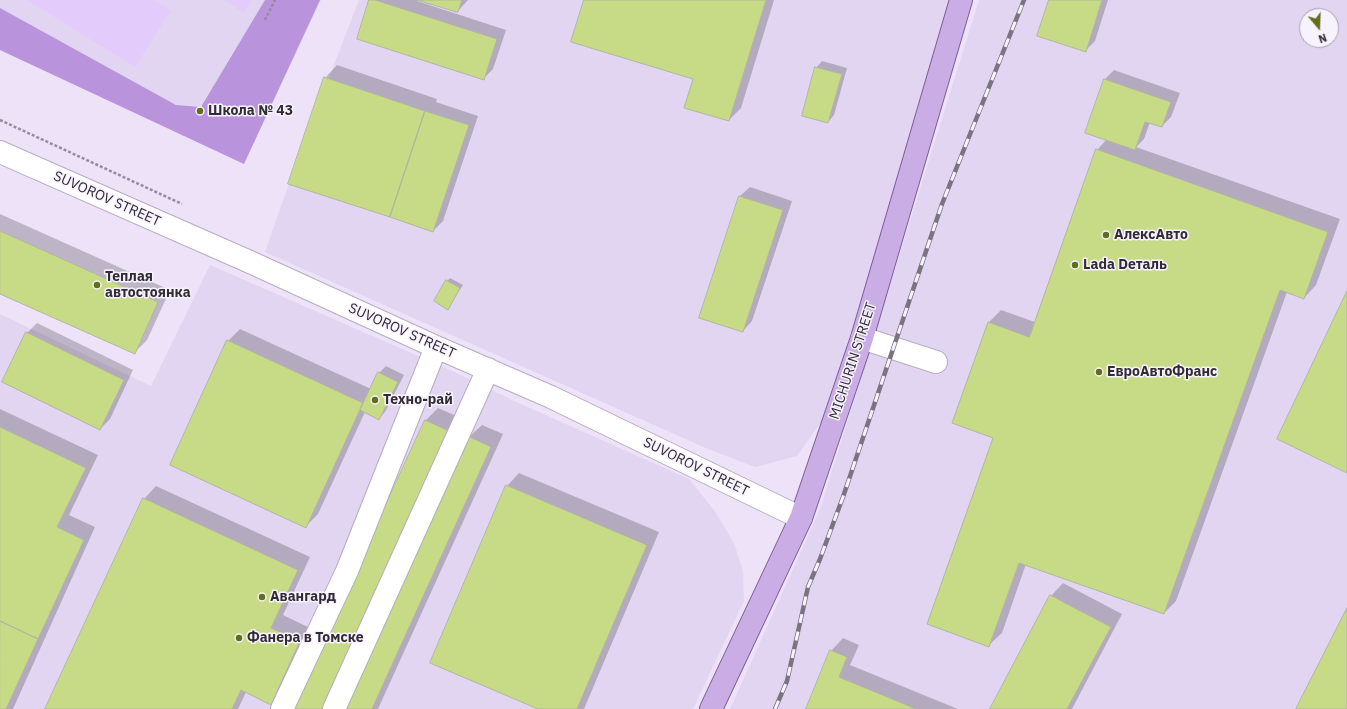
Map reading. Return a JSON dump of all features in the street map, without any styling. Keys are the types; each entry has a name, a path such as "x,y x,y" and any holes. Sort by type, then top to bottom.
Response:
{"main road":[{"name":"MICHURIN STREET","path":"711,709 801,518 862,338 961,0"}],"street":[{"name":"SUVOROV STREET","path":"0,152 551,397 801,518"},
{"path":"862,338 936,362"},
{"path":"282,709 347,571 436,347"},
{"path":"334,709 488,369"}],"path":[{"path":"265,20 275,0"},
{"path":"0,120 182,204"}],"shaded area":[{"name":"Школа № 43","path":"0,0 321,0 244,164 0,50"},
{"path":"27,0 154,0 171,10 135,67"},
{"path":"224,0 252,0 244,13"},
{"path":"265,0 320,0 244,164 0,50 0,8 176,105 201,107"},
{"path":"359,0 949,0 852,340 822,421 797,456 755,467 708,449 265,252 295,166"},
{"path":"979,0 1347,0 1347,709 730,709 820,509"},
{"path":"210,265 448,369 512,400 689,479 714,510 734,543 743,571 744,601 693,709 0,709 0,314 151,386"}],"building":[{"path":"369,0 375,0 497,39 484,80 357,39"},
{"path":"417,0 462,0 458,12"},
{"path":"584,0 766,0 729,121 684,108 693,79 571,42"},
{"path":"1049,0 1102,0 1086,52 1037,36"},
{"path":"815,67 842,74 828,123 802,116"},
{"path":"324,77 425,111 390,217 288,184"},
{"path":"1104,79 1171,102 1162,127 1145,122 1135,150 1085,133"},
{"path":"425,111 469,125 433,232 390,217"},
{"path":"1096,149 1328,232 1304,299 1280,290 1164,614 1019,563 989,647 927,624 993,438 952,423 988,322 1029,337"},
{"path":"739,196 783,210 743,332 699,318"},
{"path":"0,231 158,302 135,354 0,294"},
{"path":"446,280 460,288 448,310 434,301"},
{"path":"1347,291 1347,473 1277,439"},
{"path":"26,332 124,380 100,430 2,382"},
{"path":"227,340 363,403 306,528 170,465"},
{"path":"378,372 398,382 379,420 360,410"},
{"path":"425,420 449,431 322,709 292,709"},
{"path":"0,427 86,468 57,527 84,540 38,639 0,621"},
{"path":"468,436 491,447 372,709 345,709"},
{"path":"506,485 647,545 577,709 538,709 430,663"},
{"path":"143,498 298,570 271,628 300,641 271,705 241,690 232,709 45,709"},
{"path":"1050,595 1111,627 1067,709 990,709"},
{"path":"1347,608 1347,709 1296,709"},
{"path":"0,621 38,639 6,709 0,709"},
{"path":"830,650 847,657 839,677 916,709 806,709"}],"railway":[{"path":"775,709 787,681 808,587 843,497 942,204 1024,0"}],"place":[{"name":"Школа № 43","path":"200,111"},
{"name":"АлексАвто","path":"1106,235"},
{"name":"Lada Dеталь","path":"1075,265"},
{"name":"Теплая автостоянка","path":"97,285"},
{"name":"ЕвроАвтоФранс","path":"1099,372"},
{"name":"Техно-рай","path":"375,400"},
{"name":"Авангард","path":"262,597"},
{"name":"Фанера в Томске","path":"239,638"}]}
